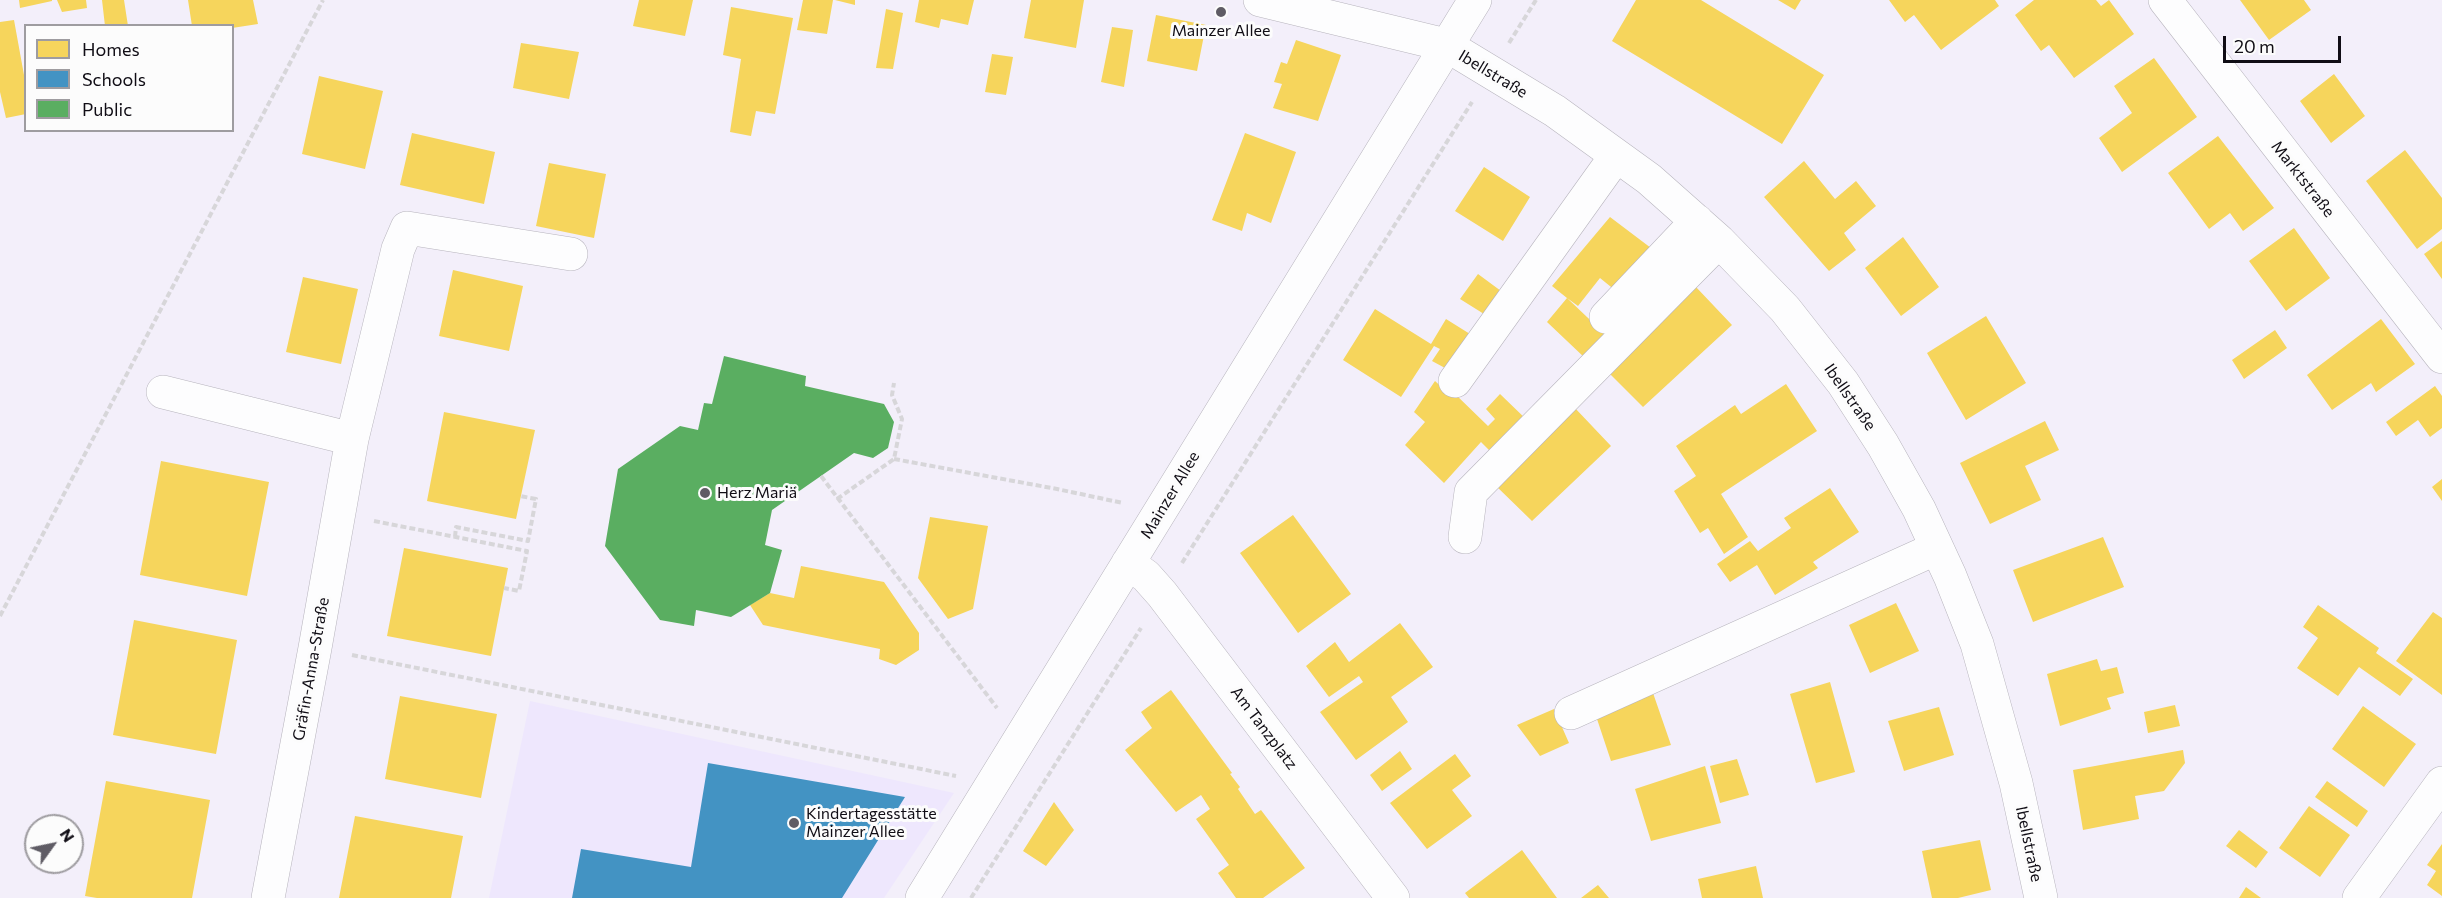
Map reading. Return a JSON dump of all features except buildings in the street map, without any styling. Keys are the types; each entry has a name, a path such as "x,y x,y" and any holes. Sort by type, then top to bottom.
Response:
{"street":[{"name":"Ibellstraße","path":"1260,0 1446,45 1555,111 1649,179 1708,231 1785,309 1843,383 1888,454 1919,509 1937,548 1977,644 2016,783 2041,898"},
{"name":"Mainzer Allee","path":"922,898 1474,0"},
{"name":"Marktstraße","path":"2165,0 2442,357"},
{"path":"1455,381 1616,156"},
{"name":"Gräfin-Anna-Straße","path":"268,898 351,439 398,249 407,228 571,254"},
{"path":"1606,317 1708,231"},
{"path":"1464,537 1472,492 1708,231"},
{"path":"163,392 351,439"},
{"path":"1570,713 1937,548"},
{"name":"Am Tanzplatz","path":"1128,563 1146,576 1162,594 1393,898"},
{"path":"2360,898 2442,783"}],"path":[{"path":"0,616 323,0"},
{"path":"971,898 1536,0"},
{"path":"837,499 894,459 902,419 892,395 894,383"},
{"path":"894,459 1057,489 1159,511"},
{"path":"821,476 1020,738"},
{"path":"455,537 456,527 528,541 536,499 520,496"},
{"path":"338,514 526,551 519,591 504,588"},
{"path":"315,648 934,770 992,785 1028,808"}],"shaded area":[{"path":"530,701 954,793 884,898 489,898"}],"place":[{"name":"Mainzer Allee","path":"1221,12"},
{"name":"Herz Mariä","path":"705,493"},
{"name":"Kindertagesstätte Mainzer Allee","path":"794,823"}]}
